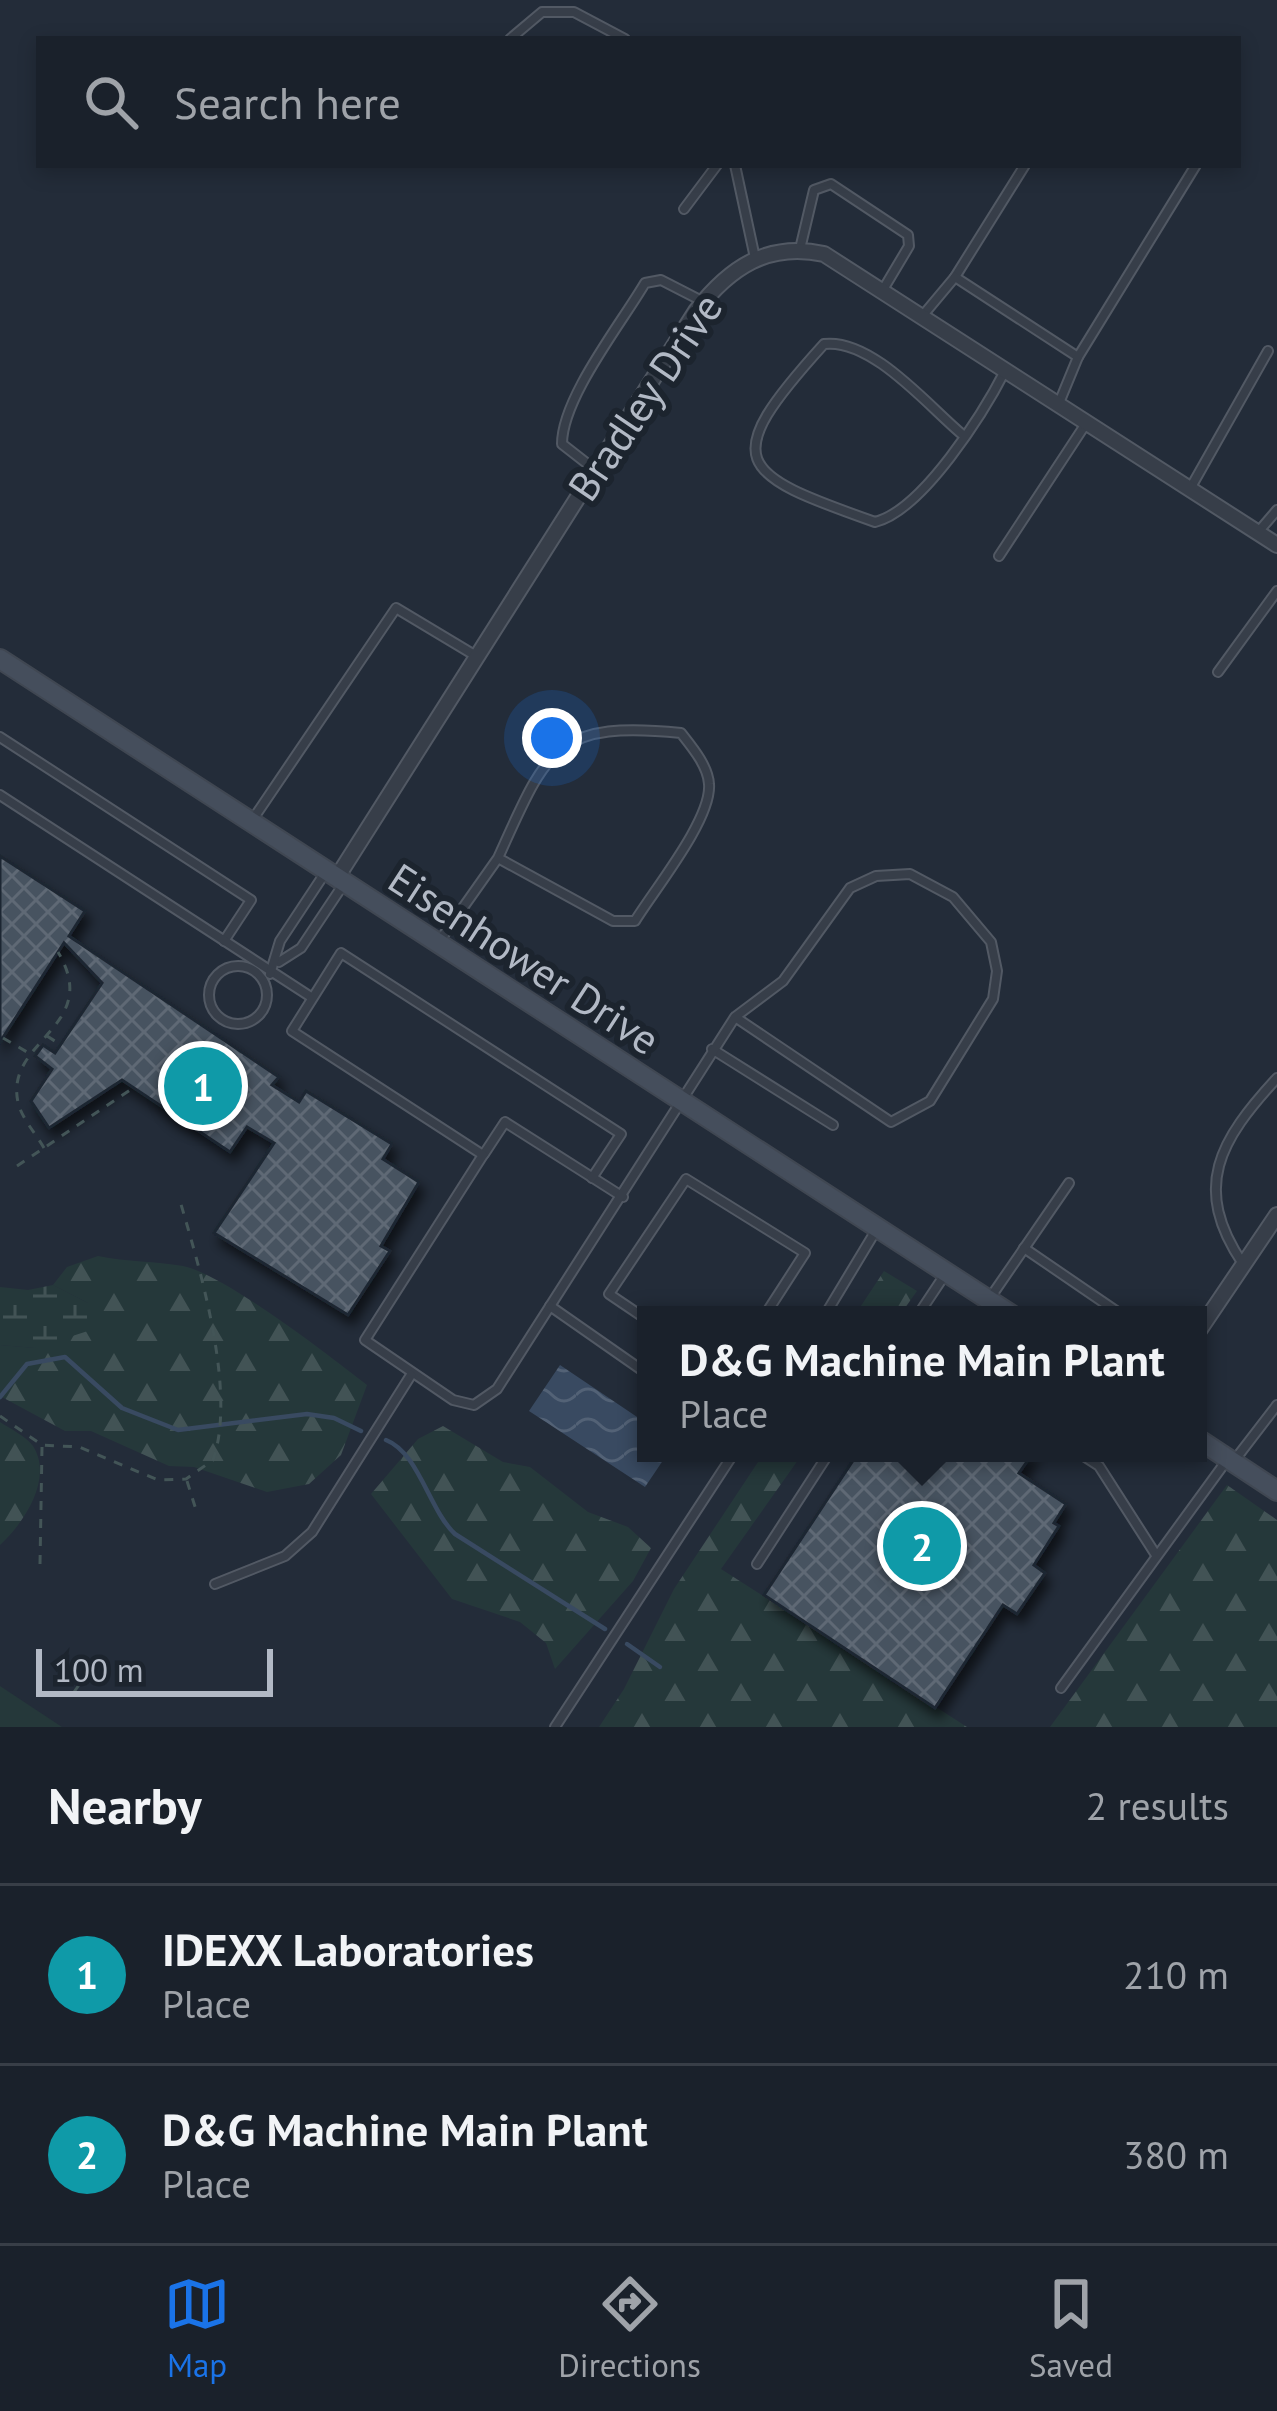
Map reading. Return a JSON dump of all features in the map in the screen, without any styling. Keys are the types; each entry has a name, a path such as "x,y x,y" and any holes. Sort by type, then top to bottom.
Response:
{"street":[{"name":"Bradley Drive","path":"335,879 703,302 716,285 755,258 800,248"},
{"path":"800,248 824,254 884,288 1277,545"},
{"name":"Eisenhower Drive","path":"0,659 998,1306"},
{"path":"1207,1319 1277,1215"},
{"path":"1207,1445 1277,1491"}],"lane":[{"path":"514,36 542,12 574,12 619,36"},
{"path":"684,209 715,168"},
{"path":"736,168 755,258"},
{"path":"924,314 955,277 1023,168"},
{"path":"1059,403 1078,357 1194,168"},
{"path":"800,248 814,190 831,184 908,236 908,246 884,288"},
{"path":"955,277 1078,357"},
{"path":"595,470 562,444 562,434 572,406 645,283 661,280 703,302"},
{"path":"963,435 874,359 836,343 824,344 770,404 753,449 757,466 790,492 875,522 906,509 963,435 980,421 1007,368"},
{"path":"1190,489 1268,351"},
{"path":"999,556 1088,422"},
{"path":"1258,532 1277,510"},
{"path":"1219,672 1277,591"},
{"path":"250,823 396,608 476,656"},
{"path":"437,944 498,858 532,783 569,739 628,728 681,733 699,757 710,785 700,820 635,921 613,921 498,858"},
{"path":"0,736 251,900 224,941"},
{"path":"0,795 224,941 275,967 311,997"},
{"path":"622,1197 505,1122 365,1340 453,1400 486,1402 550,1306 622,1197 683,1104 712,1049 735,1017 783,981 850,888 876,876 910,874 953,897 991,942 997,971 993,999 930,1101 891,1121 735,1017"},
{"path":"275,967 301,948 335,879"},
{"path":"265,983 254,970 232,966 215,976 209,1005 222,1021 249,1022 267,1002 265,983 275,967 280,941 335,879"},
{"path":"484,1155 292,1031 341,953 621,1134 592,1178"},
{"path":"712,1049 832,1126"},
{"path":"1244,1265 1219,1228 1218,1167 1243,1116 1277,1078"},
{"path":"637,1313 609,1294 686,1179 805,1253 771,1306"},
{"path":"989,1300 1069,1183"},
{"path":"831,1306 876,1230"},
{"path":"1024,1248 1109,1306"},
{"path":"924,1306 946,1271"},
{"path":"550,1306 637,1367"},
{"path":"215,1584 284,1556 312,1532 411,1375"},
{"path":"1061,1688 1156,1555 1277,1405"},
{"path":"555,1727 728,1462"},
{"path":"757,1564 823,1462"},
{"path":"1093,1462 1156,1555"}],"path":[{"path":"44,1148 16,1094 16,1076 28,1052 61,1019 70,974 58,952"},
{"path":"46,1036 61,1045"},
{"path":"3,1038 28,1052"},
{"path":"16,1166 134,1088"},
{"path":"42,1445 80,1447 158,1480 186,1479 212,1460 219,1431 218,1370 180,1201"},
{"path":"0,1416 42,1445 46,1459 40,1564"},
{"path":"186,1479 197,1513"},
{"path":"74,1692 79,1685"}],"green space":[{"path":"98,1256 201,1272 277,1318 367,1385 341,1455 309,1484 267,1492 194,1467 169,1466 91,1431 65,1431 0,1396 0,1345 35,1348 88,1303 53,1285 67,1267"},
{"path":"884,1271 917,1291 906,1306 861,1306"},
{"path":"53,1285 88,1303 91,1330 35,1348 0,1345 0,1287 28,1290"},
{"path":"0,1422 33,1446 40,1472 26,1513 0,1545"},
{"path":"443,1426 503,1462 530,1467 588,1512 628,1527 651,1548 633,1581 555,1669 546,1643 520,1622 452,1599 371,1494 418,1439"},
{"path":"758,1462 797,1462 721,1569 967,1727 599,1727 624,1689 674,1589"},
{"path":"1227,1485 1277,1520 1277,1727 1050,1727"},
{"path":"0,1686 62,1727 0,1727"}],"water":[{"path":"560,1365 637,1417 637,1462 662,1462 645,1487 529,1411"}],"building":[{"path":"0,856 85,911 69,936 279,1077 272,1085 299,1102 306,1091 392,1144 383,1159 419,1182 381,1246 390,1251 348,1315 214,1233 274,1143 247,1127 230,1152 122,1080 49,1128 31,1101 52,1069 35,1056 43,1045 55,1053 102,983 64,943 0,1042"},
{"path":"852,1462 1027,1462 1019,1473 1066,1504 1054,1523 1059,1526 1034,1565 1045,1573 1017,1614 1003,1605 935,1708 764,1595"}],"waterway":[{"path":"0,1397 27,1364 65,1357 122,1408 178,1430 307,1414 334,1418 361,1431"},
{"path":"386,1440 407,1457 455,1534 605,1629"},
{"path":"627,1644 660,1667"}],"place":[{"name":"IDEXX Laboratories","path":"203,1086"},
{"name":"D&G Machine Main Plant","path":"922,1546"}]}
